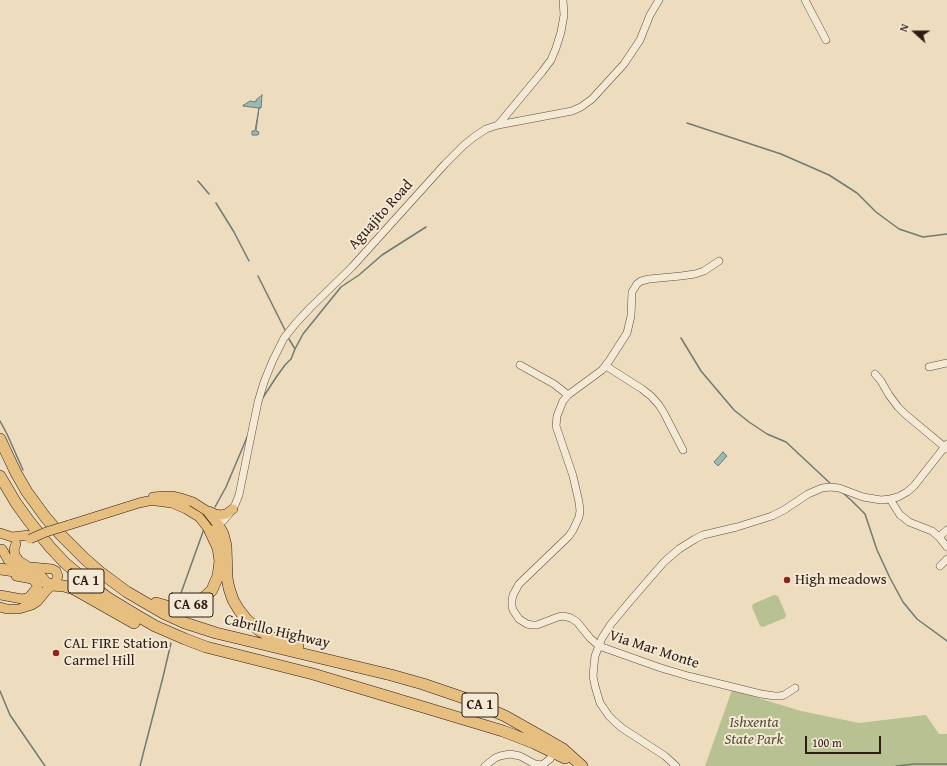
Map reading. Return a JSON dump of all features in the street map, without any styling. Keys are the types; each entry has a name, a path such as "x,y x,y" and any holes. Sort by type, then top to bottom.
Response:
{"highway":[{"name":"Cabrillo Highway","path":"0,439 22,482 46,518 76,551 109,579 127,592 156,609 196,627 423,684 464,698 515,721 554,743 572,756 582,766"},
{"name":"Cabrillo Highway","path":"0,476 22,512 65,562 90,584 117,604 146,621 206,647 292,668 366,689 513,735 534,743 582,766"},
{"name":"CA 68","path":"109,579 166,607 180,608 190,606 205,597 212,590 219,573 220,564 214,528"},
{"path":"214,528 223,534 226,546 227,578 230,591 243,616 254,627 266,635 318,654 335,662"},
{"path":"0,569 34,573 41,577 46,583 74,589 136,624 163,636 206,647"}],"main road":[{"name":"CA 68","path":"139,503 152,497 168,496 181,498 201,506 210,514 214,528"},
{"name":"CA 68","path":"2,550 29,537 148,501 179,506 214,528"},
{"path":"201,506 219,515 226,514 233,508"},
{"name":"CA 68","path":"0,534 12,537 29,537"},
{"name":"CA 68","path":"0,534 4,541 2,550"},
{"path":"16,544 14,550 16,558 31,567"},
{"path":"0,607 16,609 29,607 38,601 58,578 56,571 49,568 18,566 12,564 2,550"},
{"path":"0,569 6,573 32,580 36,583 38,589 38,593 34,599 29,602 17,604 0,601"},
{"path":"0,595 20,599 26,598 31,596 36,589 36,583"}],"street":[{"path":"498,125 551,60 561,32 564,15 563,0"},
{"name":"Aguajito Road","path":"214,528 224,520 233,508 239,495 258,402 264,382 284,338 296,323 352,267 464,145 486,129 498,125 572,111 587,103 624,64 640,40 650,15 659,0"},
{"path":"806,0 826,40"},
{"name":"Via Mar Monte","path":"719,261 710,268 695,274 649,279 641,281 637,284 632,292 631,316 627,333 606,366 568,395 563,401 557,416 556,426 573,476 579,502 579,517 569,536 519,584 513,595 512,606 519,619 527,624 537,625 563,616 571,618 577,622 590,638 599,646 688,676 761,694 780,696 795,688"},
{"path":"929,368 947,363"},
{"path":"520,365 554,384 568,395"},
{"path":"606,366 642,389 655,400 664,413 684,450"},
{"path":"676,766 669,759 622,728 604,710 597,696 593,676 594,664 599,646 608,629 659,568 678,549 695,539 703,535 738,527 772,516 808,494 822,488 839,488 872,499 890,500 898,497 914,486 946,447 898,408 875,374"},
{"path":"890,500 900,515 908,522 932,531 947,547"},
{"path":"939,537 947,530"},
{"path":"940,566 947,559"},
{"path":"484,766 495,758 510,754 520,756 535,764 542,765 548,762 554,752"}],"green space":[{"path":"774,595 778,596 786,615 785,618 763,627 760,626 752,607 753,604"},
{"name":"Ishxenta State Park","path":"732,690 801,711 859,723 926,715 939,734 947,734 947,766 705,766"}],"water":[{"path":"262,95 261,108 243,106 250,101 256,102 256,100"},
{"path":"259,108 256,131 259,132 258,135 252,135 252,131 255,131"},
{"path":"723,452 727,456 718,466 714,462"}],"waterway":[{"path":"687,123 781,154 829,175 857,193 876,212 899,229 923,237 947,234"},
{"path":"198,181 209,194"},
{"path":"216,203 234,232 249,261"},
{"path":"262,399 277,376 291,359 303,334 341,287 359,275 382,255 426,227"},
{"path":"258,276 285,330"},
{"path":"681,338 701,371 734,410 767,434 786,442 831,484"},
{"path":"289,339 295,349"},
{"path":"0,421 23,470"},
{"path":"215,507 226,487 248,435"},
{"path":"842,492 865,514 877,550 903,602 917,619 947,641"},
{"path":"179,603 181,593 204,529"},
{"path":"140,766 171,643"},
{"path":"0,691 10,715 45,766"},
{"path":"896,766 914,764 947,764"}],"place":[{"name":"High meadows","path":"787,580"},
{"name":"CAL FIRE Station Carmel Hill","path":"56,653"}]}
